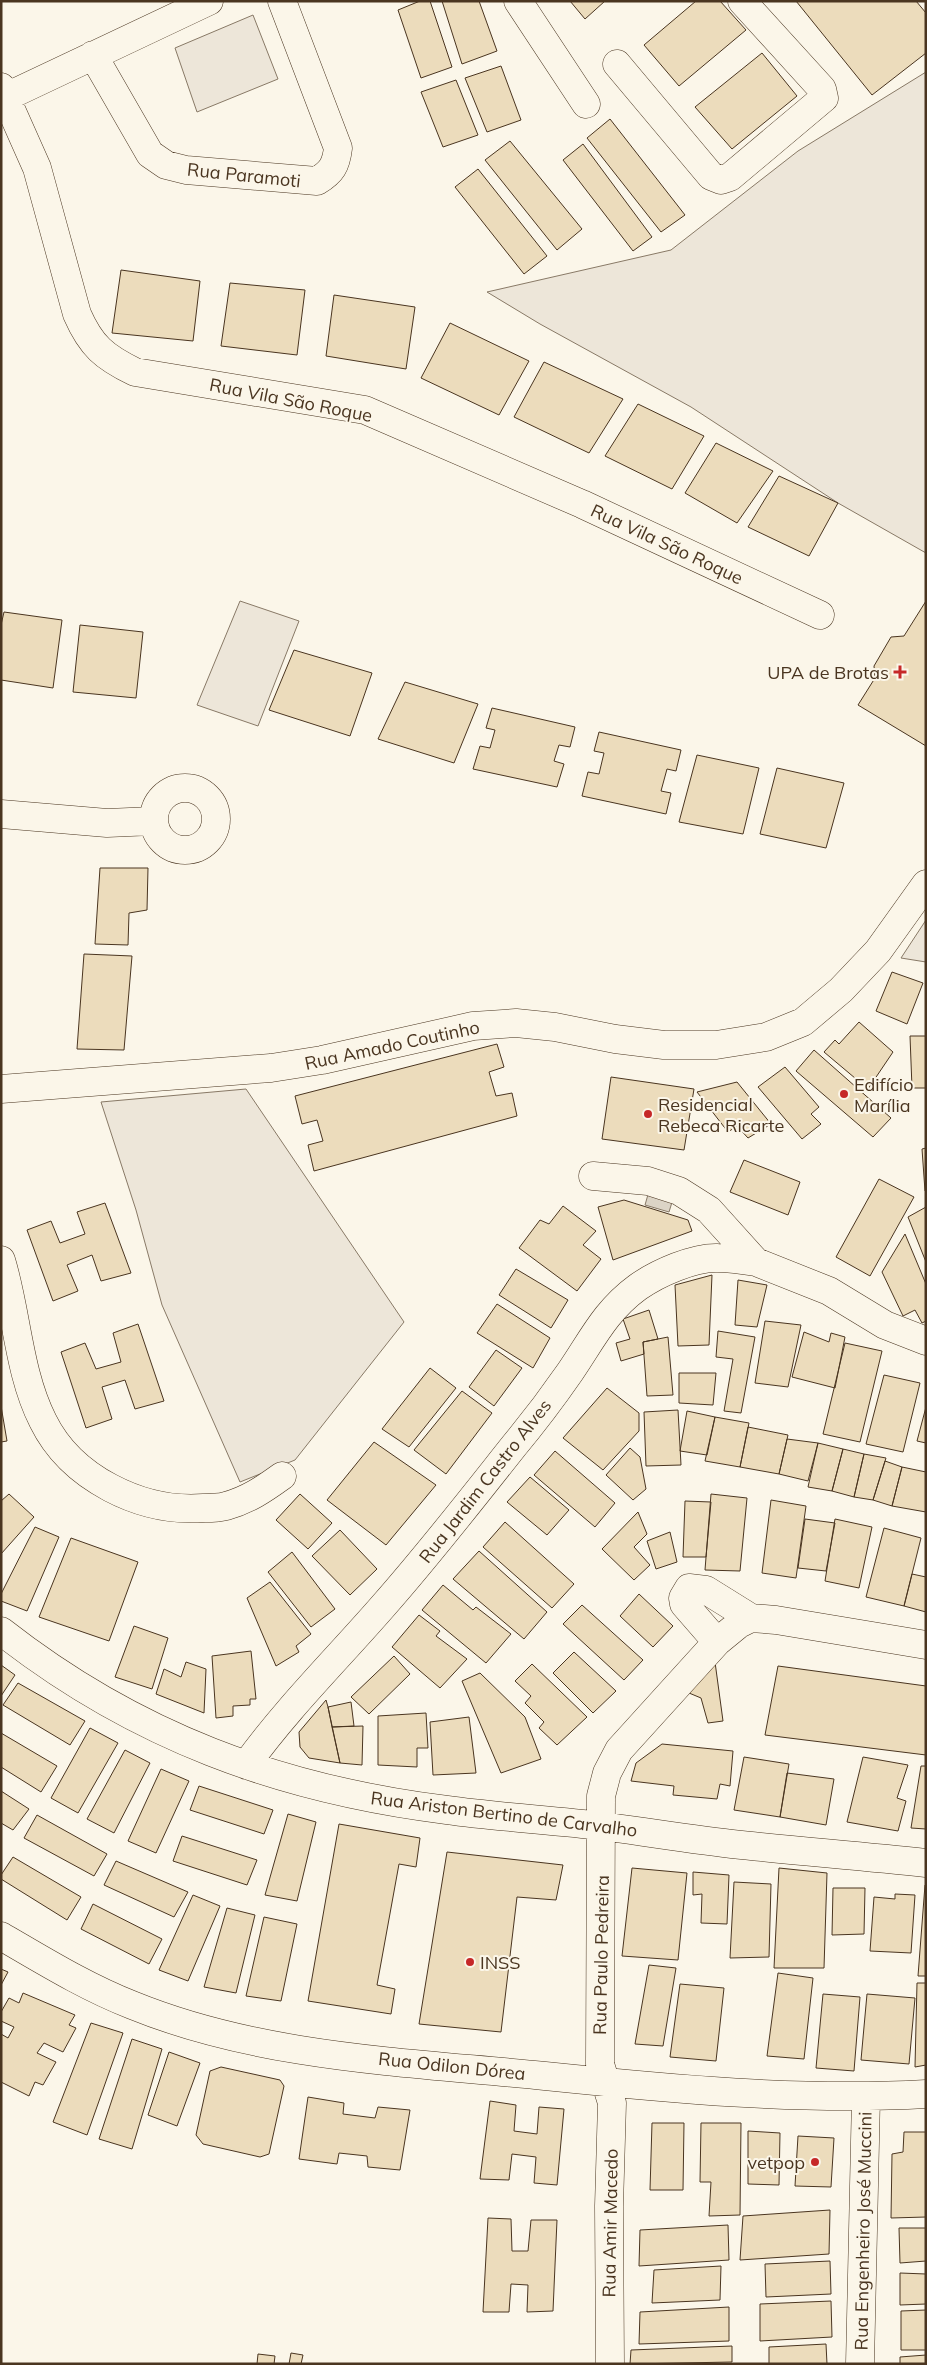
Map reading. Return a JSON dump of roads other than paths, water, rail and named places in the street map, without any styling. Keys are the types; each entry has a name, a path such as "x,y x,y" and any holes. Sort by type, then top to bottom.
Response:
{"street":[{"path":"4,92 93,55 209,1"},
{"name":"Rua Paramoti","path":"93,55 150,154 166,165 186,170 317,181 330,174 336,162 338,148 282,1"},
{"path":"518,1 586,104"},
{"path":"617,64 711,176 721,180 730,178 824,98 822,89 742,1"},
{"name":"Rua Vila São Roque","path":"4,92 37,168 77,314 91,341 113,362 135,372 365,410 582,504 820,615"},
{"path":"1,814 107,823 154,821"},
{"name":"Rua Amado Coutinho","path":"1,1089 272,1068 322,1060 427,1034 482,1025 516,1023 555,1026 615,1039 664,1045 716,1046 766,1037 803,1022 841,990 878,951 926,884"},
{"path":"593,1176 648,1181 679,1191 709,1210 756,1262 829,1291 885,1325 926,1341"},
{"name":"Rua Jardim Castro Alves","path":"246,1765 298,1699 384,1606 433,1548 525,1433 571,1370 595,1332 615,1307 638,1287 663,1272 689,1263 716,1258 756,1262"},
{"path":"1,1260 8,1282 31,1390 43,1421 60,1448 83,1470 113,1490 149,1502 187,1509 225,1506 256,1495 282,1476"},
{"path":"717,1642 684,1604 682,1598 689,1588 706,1590 751,1618 776,1620 926,1645"},
{"name":"Rua Paulo Pedreira","path":"605,2082 600,2064 602,1796 607,1773 619,1750 717,1642 739,1624 751,1618"},
{"name":"Rua Ariston Bertino de Carvalho","path":"1,1631 59,1674 106,1703 160,1732 205,1751 291,1780 337,1791 445,1810 602,1826 730,1844 926,1863"},
{"name":"Rua Odilon Dórea","path":"1,1936 74,1979 133,2006 251,2042 323,2053 605,2082 779,2094 866,2097 926,2094"},
{"name":"Rua Amir Macedo","path":"605,2082 612,2103 609,2206 610,2364"},
{"name":"Rua Engenheiro José Muccini","path":"860,2364 866,2097"}],"place":[{"name":"UPA de Brotas","path":"900,672"},
{"name":"Edifício Marília","path":"844,1094"},
{"name":"Residencial Rebeca Ricarte","path":"648,1114"},
{"name":"INSS","path":"470,1962"},
{"name":"vetpop","path":"815,2162"}]}
